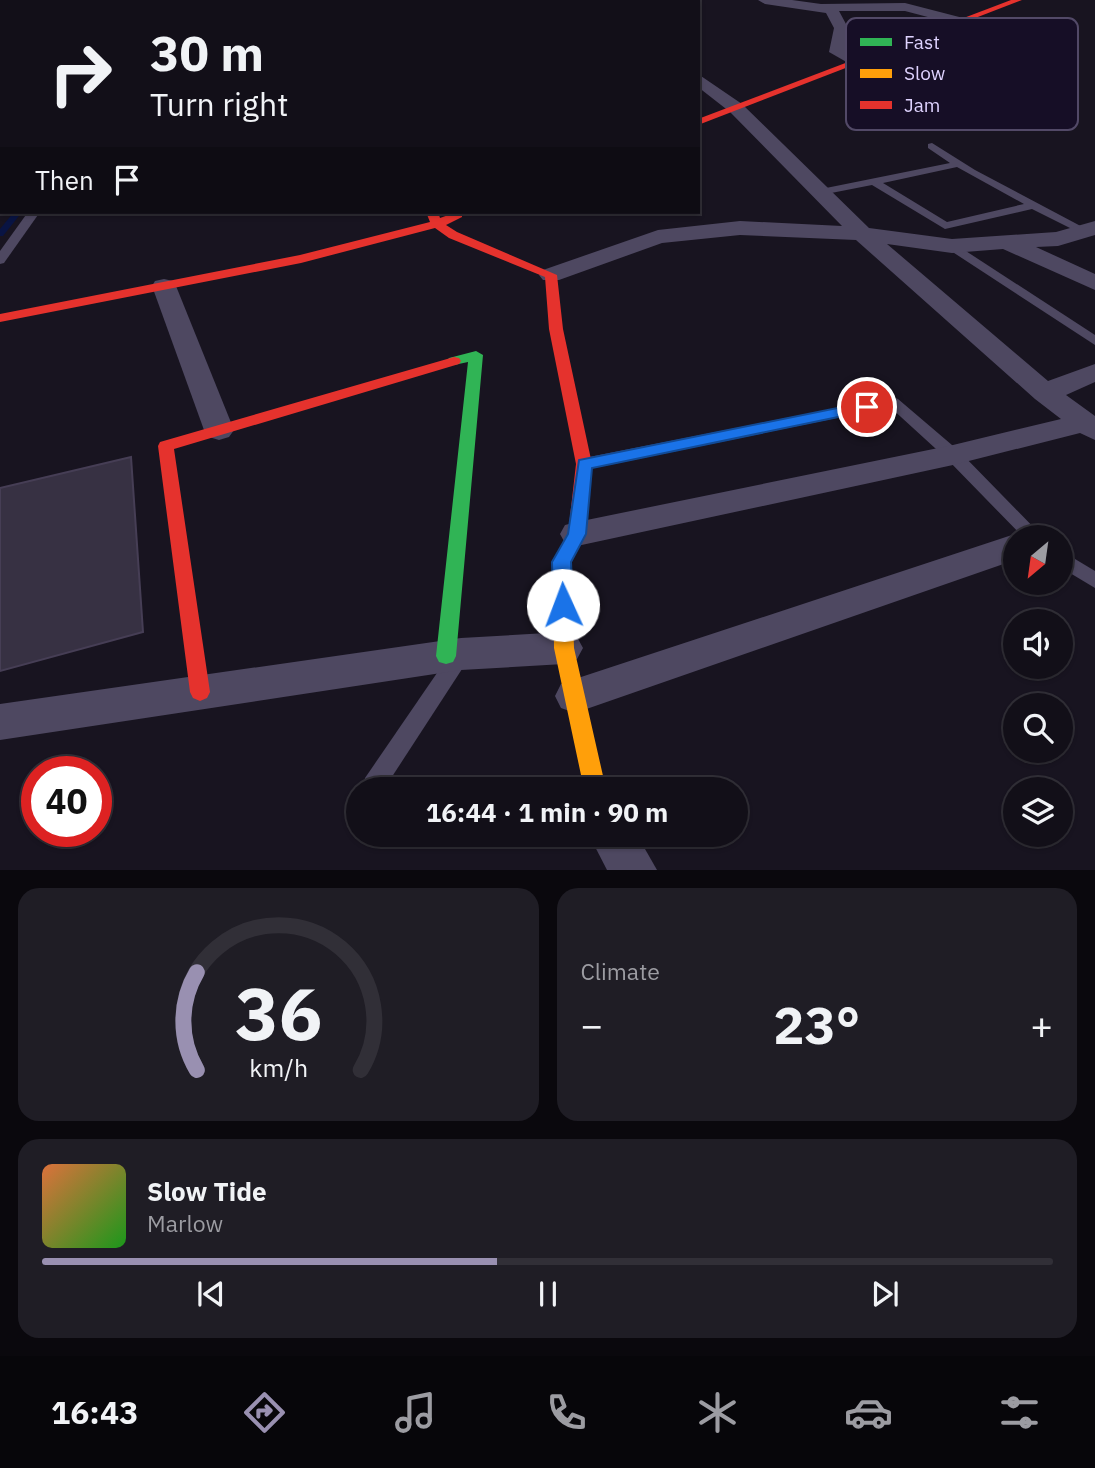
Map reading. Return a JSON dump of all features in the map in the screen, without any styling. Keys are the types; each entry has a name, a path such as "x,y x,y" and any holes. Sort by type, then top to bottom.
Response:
{"street":[{"path":"765,0 825,7 905,7 947,18"},
{"path":"972,18 1018,0"},
{"path":"825,7 831,10 841,28 837,52 846,57"},
{"path":"841,28 846,28"},
{"path":"700,121 846,67"},
{"path":"700,81 736,108 862,234 1045,393 1090,427"},
{"path":"0,318 300,259 434,218 457,214"},
{"path":"434,218 453,235 551,275 658,237 740,228 862,234 952,246 1058,239 1090,229"},
{"path":"1007,242 1095,283"},
{"path":"551,275 556,329 584,464 577,534 562,562 564,648 592,777"},
{"path":"164,286 219,430"},
{"path":"201,692 166,446 475,355 454,655"},
{"path":"1045,393 1095,372"},
{"path":"577,534 1090,427"},
{"path":"575,696 1003,551"},
{"path":"0,722 454,655 564,648"},
{"path":"619,847 634,870"}],"lane":[{"path":"932,146 958,164 1033,205 1090,229"},
{"path":"821,192 958,164"},
{"path":"873,181 945,226 1033,205"},
{"path":"0,260 33,214"},
{"path":"952,246 1095,341"},
{"path":"584,464 892,402 953,455 1022,525"},
{"path":"1073,566 1095,581"},
{"path":"379,777 454,655"}],"building":[{"path":"131,457 143,632 0,671 0,488"}],"waterway":[{"path":"0,234 16,214"}],"traffic: fast":[{"path":"446,656 476,355 454,361"}],"traffic: slow":[{"path":"573,542 562,562 564,648 592,777"}],"traffic: jam":[{"path":"971,18 1018,0"},
{"path":"700,121 846,66"},
{"path":"433,214 437,224 453,235 551,275 556,329 584,464 577,534 573,542"},
{"path":"0,318 301,259 437,224 458,215"},
{"path":"200,692 166,446 454,361"}],"route":[{"path":"563,605 562,562 577,534 584,464 867,407"}]}
